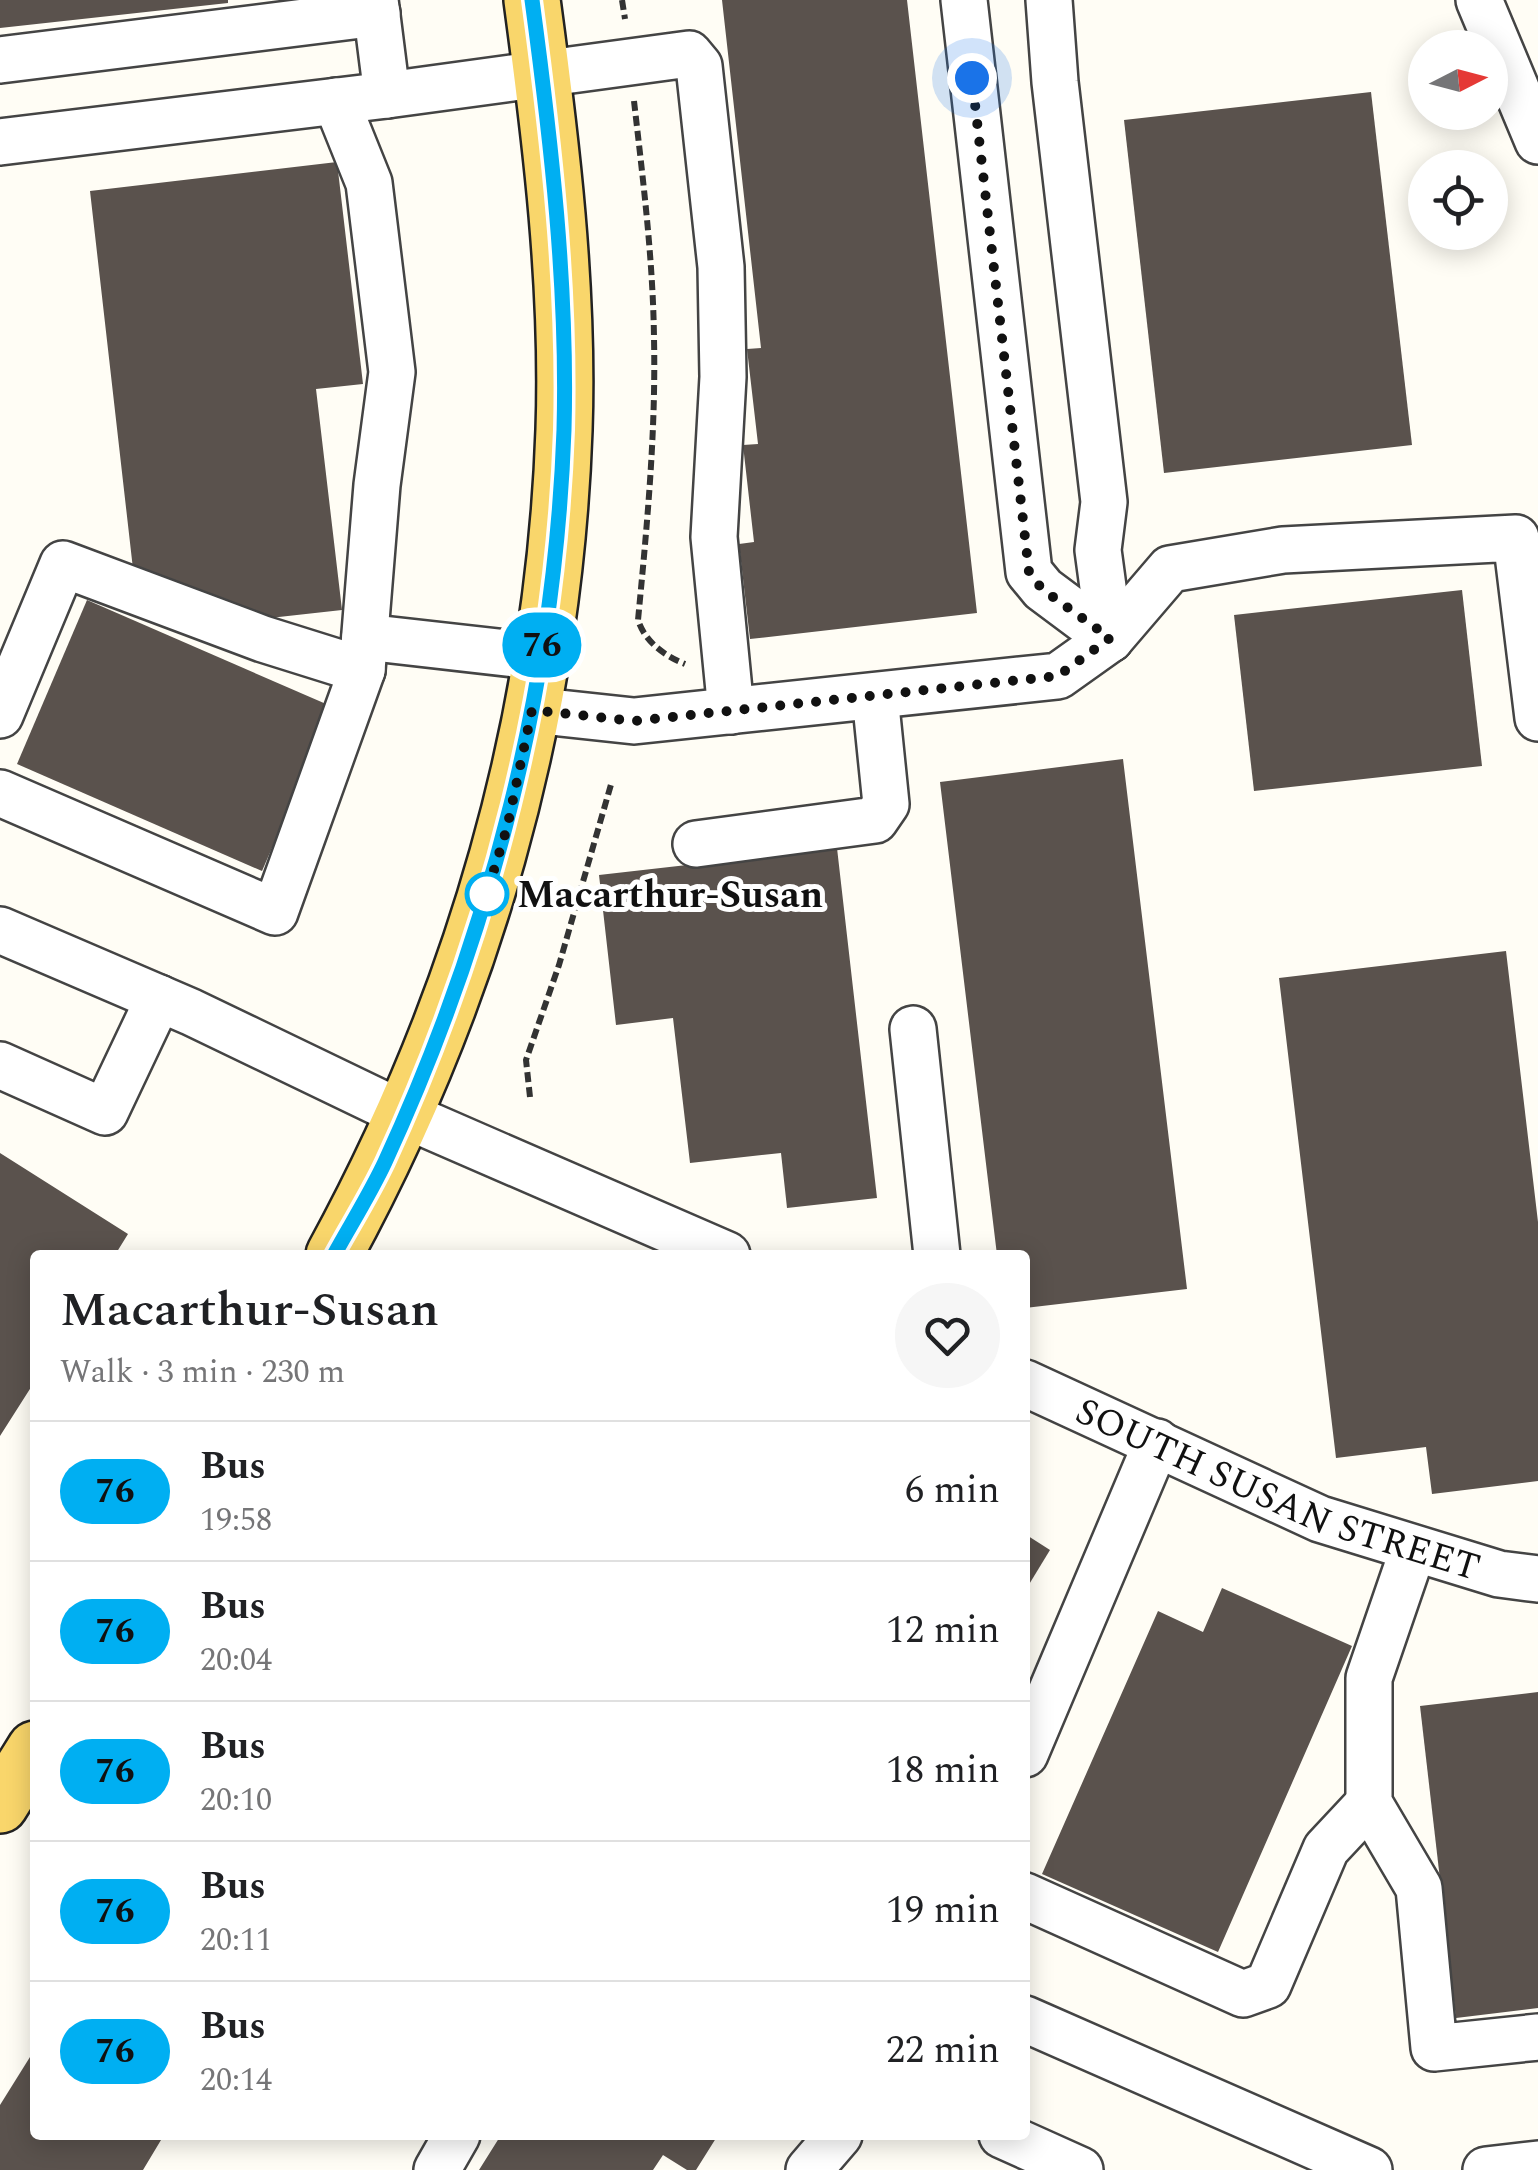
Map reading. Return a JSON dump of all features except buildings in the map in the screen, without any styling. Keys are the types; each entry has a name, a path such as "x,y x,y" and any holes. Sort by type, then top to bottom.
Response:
{"main road":[{"path":"337,1250 383,1165 433,1052 480,916 507,828 541,656 558,536 564,427 561,282 532,0"},
{"path":"0,1806 30,1757"}],"street":[{"path":"964,0 1029,572 1042,589 1110,638"},
{"path":"1048,0 1104,502 1098,550 1110,638"},
{"path":"1479,0 1538,141"},
{"path":"0,60 376,7 387,95"},
{"path":"0,142 689,54 699,66 721,267 723,377 714,537 731,711"},
{"path":"0,793 275,912 364,653 376,484 392,372 368,183 336,101"},
{"path":"532,710 634,721 1058,676 1110,638 1170,569 1283,550 1516,538 1538,718"},
{"path":"0,715 62,564 263,640 364,653 541,656"},
{"path":"696,844 875,820 886,804 875,696"},
{"path":"0,930 159,998 405,1116 716,1250"},
{"path":"0,1065 105,1112 159,998"},
{"path":"913,1029 936,1250"},
{"name":"SOUTH SUSAN STREET","path":"1030,1386 1320,1519 1499,1574 1538,1579"},
{"path":"1030,1742 1156,1442"},
{"path":"1412,1550 1369,1678 1370,1803 1419,1888 1434,2048 1538,2037"},
{"path":"1030,1898 1243,1994 1268,1985 1326,1848 1370,1803"},
{"path":"1030,2021 1369,2170"},
{"path":"437,2170 455,2140"},
{"path":"809,2170 835,2140"},
{"path":"1013,2140 1080,2170"},
{"path":"1486,2170 1538,2164"}],"path":[{"path":"622,0 647,214 654,337 651,484 638,620 641,630"},
{"path":"530,1097 526,1060 559,965 612,781"}],"bus line":[{"name":"76","path":"337,1250 383,1165 433,1052 474,934 507,828 541,656 558,536 564,427 561,282 532,0"}],"place":[{"name":"Macarthur-Susan","path":"487,894"}],"route":[{"path":"487,894 485,899 507,828 532,710 634,721 1058,676 1110,638 1042,589 1029,572 972,78"}]}
